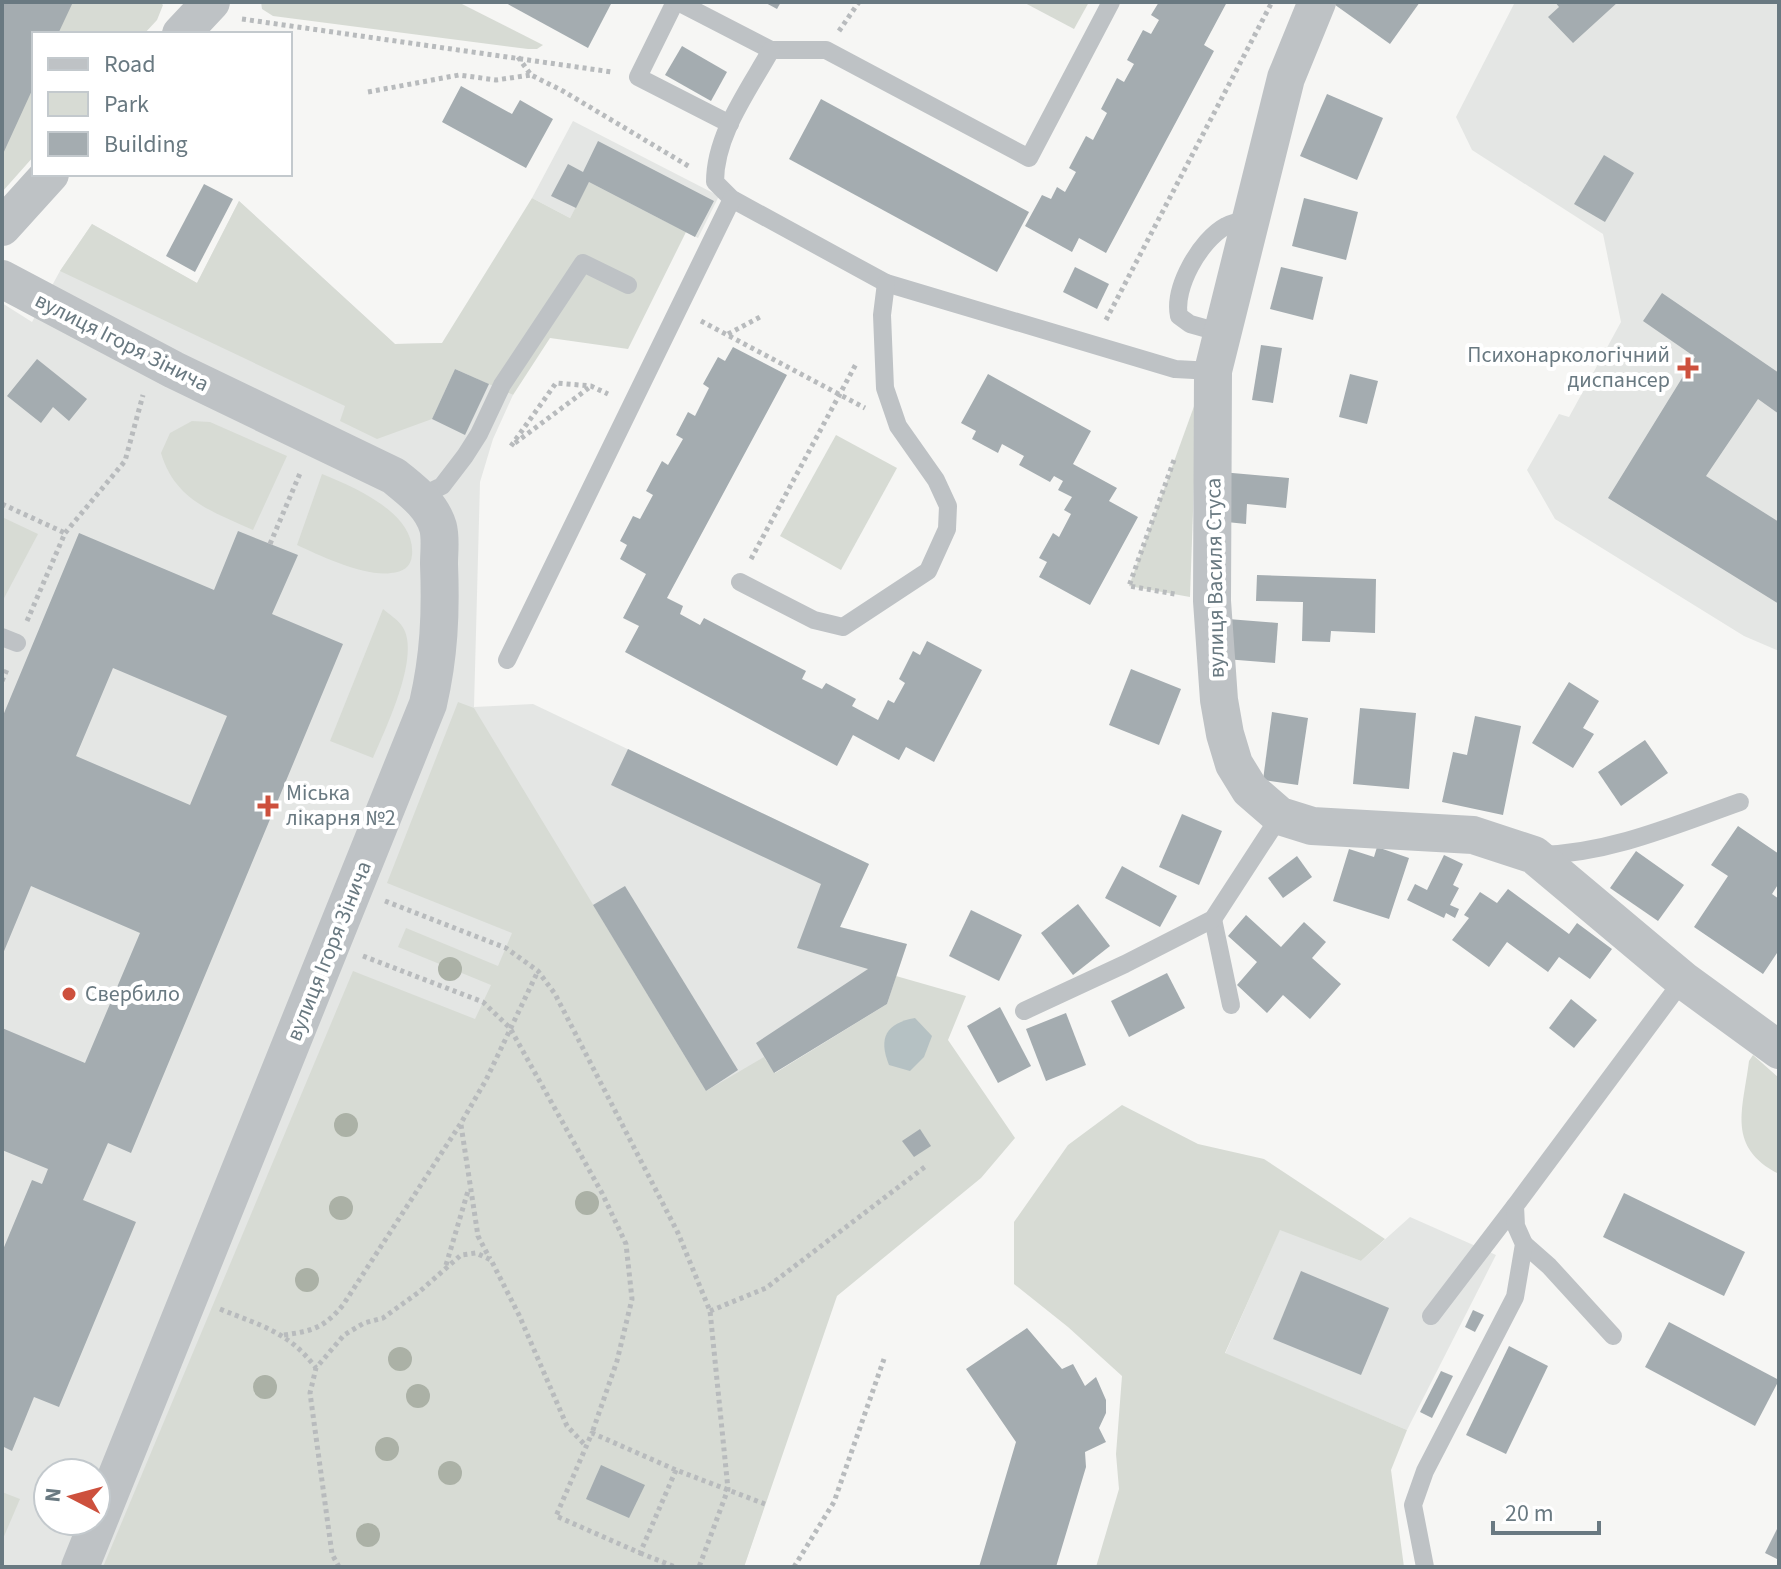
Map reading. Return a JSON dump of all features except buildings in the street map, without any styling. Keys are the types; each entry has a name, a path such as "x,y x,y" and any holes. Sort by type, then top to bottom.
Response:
{"street":[{"name":"вулиця Василя Стуса","path":"1317,2 1286,78 1213,371 1212,601 1219,700 1234,764 1250,790 1280,816 1312,826 1473,835 1534,855 1683,980 1779,1050"},
{"path":"2,227 48,176"},
{"name":"вулиця Ігоря Зінича","path":"2,279 174,370 394,476 419,497 431,512 438,529 441,597 438,663 428,704 80,1567"}],"lane":[{"path":"730,124 638,77 677,2 771,50 826,50 1029,158 1111,2"},
{"path":"771,50 730,124 715,159 715,182 732,199 886,283 1175,369 1213,371"},
{"path":"507,660 732,199"},
{"path":"1222,333 1190,324 1179,316 1176,301 1183,279 1206,244 1226,226 1251,220"},
{"path":"419,497 442,486 465,456 502,385 583,263 628,285"},
{"path":"740,582 814,620 843,627 928,571 947,529 948,506 936,480 898,426 885,388 882,315 886,283"},
{"path":"1534,855 1575,854 1621,843 1740,802"},
{"path":"1024,1011 1213,919 1280,816"},
{"path":"1213,919 1231,1005"},
{"path":"1431,1316 1683,980"},
{"path":"1515,1206 1516,1226 1524,1244 1549,1266 1613,1336"},
{"path":"1425,1567 1413,1505 1425,1471 1515,1297 1524,1244"}],"path":[{"path":"1092,345 1272,2"},
{"path":"204,13 585,66 638,77"},
{"path":"518,57 531,75 715,182"},
{"path":"368,92 459,75 496,80 531,75"},
{"path":"740,582 840,394 727,334 760,317"},
{"path":"556,383 591,386 522,437 511,446 556,383"},
{"path":"2,681 10,640 65,533 125,461 145,387"},
{"path":"1177,451 1129,586 1212,601"},
{"path":"270,544 301,470"},
{"path":"2,504 65,533"},
{"path":"412,911 506,948 538,971 555,994 678,1233 710,1311 728,1489 699,1567"},
{"path":"389,966 483,1002 510,1028 602,1193 626,1244 632,1299 617,1361 592,1433 556,1516 675,1567"},
{"path":"284,1335 309,1331 329,1322 343,1305 461,1123 486,1080 538,971"},
{"path":"461,1123 478,1236 519,1315 567,1426 586,1446"},
{"path":"710,1311 766,1288 926,1166"},
{"path":"445,1266 469,1186"},
{"path":"339,1567 332,1554 310,1393 316,1368 344,1335 364,1323 383,1318 461,1255 476,1253 491,1260"},
{"path":"219,1309 284,1335 303,1350 316,1368"},
{"path":"794,1567 834,1502 884,1359"},
{"path":"592,1433 765,1504"},
{"path":"640,1553 676,1470"}],"shaded area":[{"name":"Психонаркологічний диспансер","path":"1515,2 1779,2 1779,651 1744,636 1555,519 1527,470 1559,414 1569,417 1621,322 1603,234 1472,150 1456,117"},
{"path":"573,121 719,196 698,238 590,183 570,218 532,198"},
{"name":"Міська лікарня №2","path":"239,201 395,344 442,343 455,369 513,395 493,439 480,482 474,707 533,704 869,864 840,927 907,944 887,1004 774,1073 765,1057 765,1504 744,1567 2,1567 2,303 32,322 60,271 92,224 197,283"},
{"path":"915,1018 932,1036 924,1057 910,1071 889,1065 884,1047 887,1033 897,1024"},
{"path":"1410,1217 1496,1255 1407,1430 1225,1354 1280,1229 1361,1261"}],"green space":[{"path":"2,2 160,2 163,5 157,20 146,32 32,32 32,158 2,192"},
{"path":"261,2 458,2 543,45 528,49 273,16 262,9"},
{"path":"1023,2 1089,2 1074,29"},
{"path":"589,182 686,232 628,349 550,338 513,395 455,369 432,419 377,439 340,421 345,406 60,271 92,224 197,283 239,201 395,344 442,343 532,198 570,218"},
{"path":"1197,398 1190,597 1129,586"},
{"path":"192,421 210,422 287,456 253,530 196,502 175,482 167,469 161,453 170,433"},
{"path":"836,435 897,468 841,570 780,536"},
{"path":"322,474 366,494 394,514 411,540 412,555 406,568 391,573 369,572 343,565 297,545"},
{"path":"2,517 38,534 2,602"},
{"path":"383,609 402,626 408,654 400,692 373,758 330,741"},
{"path":"458,702 474,708 706,1091 764,1057 775,1073 887,1004 896,976 966,996 948,1040 1015,1138 981,1178 837,1296 744,1567 103,1567 353,971 475,1019 491,985 398,947 406,928 498,966 512,933 387,883"},
{"path":"1753,1055 1779,1078 1779,1174 1751,1152 1742,1126 1749,1061"},
{"path":"1122,1105 1198,1144 1264,1159 1385,1239 1361,1261 1280,1230 1225,1353 1407,1430 1391,1470 1404,1567 1096,1567 1119,1489 1116,1454 1122,1376 1014,1284 1014,1222 1068,1145"},
{"path":"2,1492 20,1499 2,1541"}],"place":[{"name":"Психонаркологічний диспансер","path":"1688,368"},
{"name":"Міська лікарня №2","path":"268,806"},
{"name":"Свербило","path":"69,994"}]}
